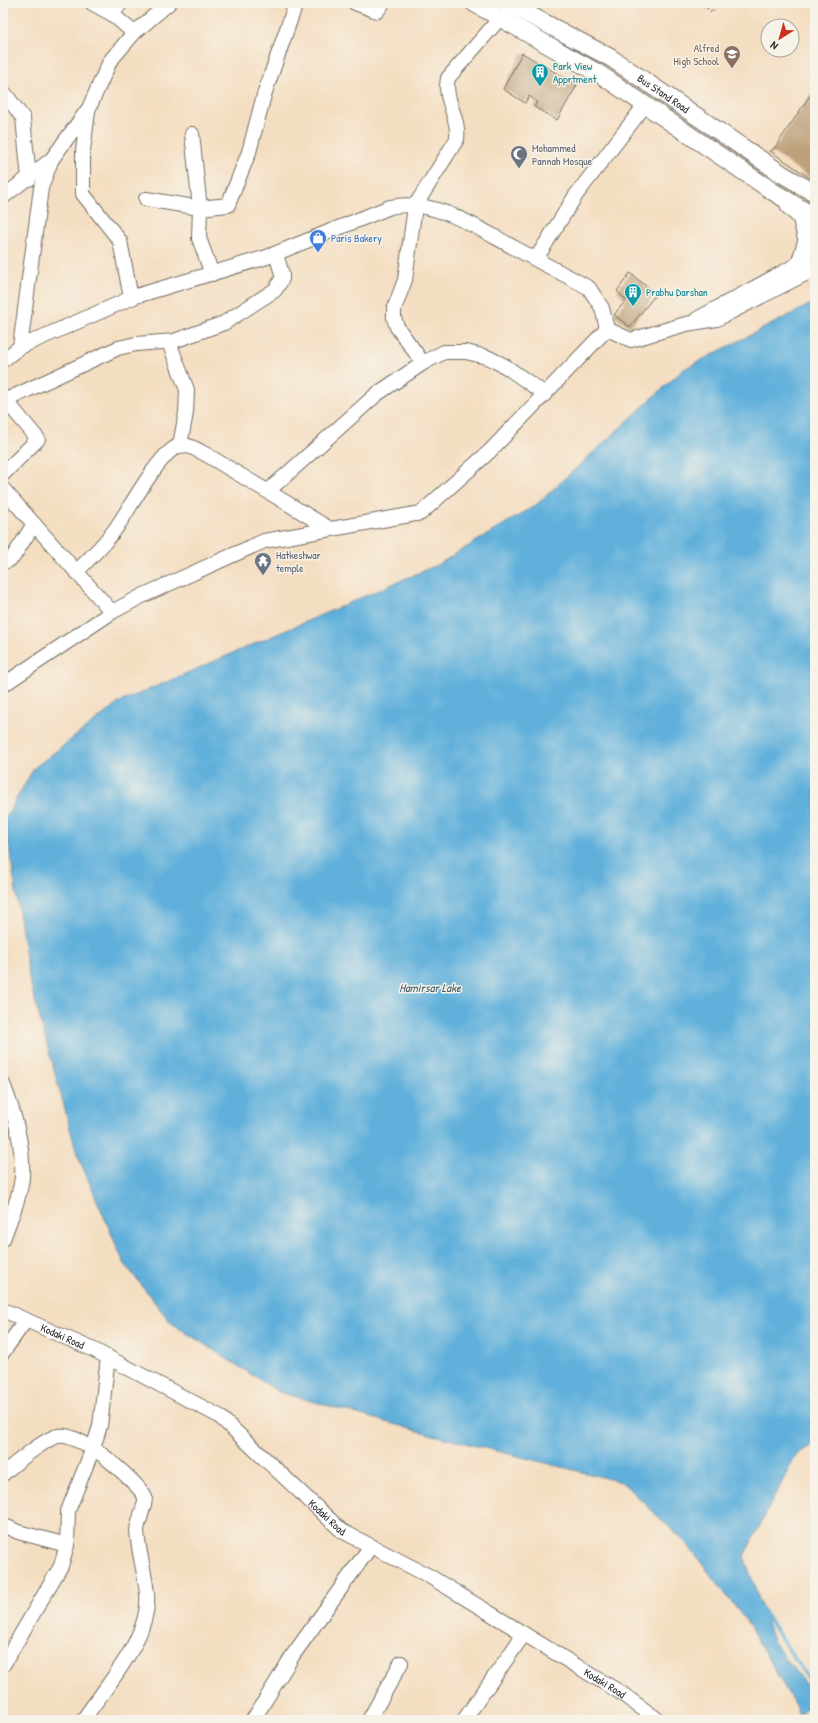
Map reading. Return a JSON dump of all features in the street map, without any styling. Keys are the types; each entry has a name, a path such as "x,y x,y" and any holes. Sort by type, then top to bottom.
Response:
{"main road":[{"name":"Bus Stand Road","path":"474,3 504,10 611,58 782,174 815,193"},
{"name":"Bus Stand Road","path":"504,10 772,191 815,217"},
{"name":"Bus Stand Road","path":"772,191 801,218 807,240 808,264"}],"street":[{"path":"92,3 112,14 134,33"},
{"path":"112,14 121,3"},
{"path":"3,197 29,179 52,159 89,108 110,61 134,33 169,3"},
{"path":"146,199 200,208 228,205 249,152 264,95 296,3"},
{"path":"355,3 378,11 384,3"},
{"path":"423,363 397,327 394,318 397,300 405,280 415,206 456,139 458,130 446,89 448,78 504,10"},
{"path":"3,91 23,118 29,179"},
{"path":"536,259 576,194 645,105"},
{"path":"89,108 83,151 83,194 120,241 131,298"},
{"path":"192,134 200,208 199,238 212,274"},
{"path":"20,347 41,188 52,159"},
{"path":"3,360 20,347 131,298 276,254 390,207 404,204 456,217 589,288 602,308 606,329"},
{"path":"606,329 631,340 686,324 808,264 815,244"},
{"path":"3,474 38,439 4,399 118,348 136,344 169,342 203,332 224,323 276,290 282,279 276,254"},
{"path":"3,686 112,612 142,596 264,541 420,513 490,451 606,329"},
{"path":"169,342 187,390 186,413 180,445"},
{"path":"268,490 377,394 423,363 444,352 466,352 487,357 505,366 544,394"},
{"path":"77,571 101,547 116,529 166,454 180,445 190,446 207,455 268,490 330,529"},
{"path":"3,489 112,612"},
{"path":"3,562 13,557 34,524"},
{"path":"3,1084 11,1104 20,1144 22,1177 16,1205 3,1238"},
{"name":"Kodaki Road","path":"3,1310 108,1357 219,1416 342,1531 429,1576 621,1692 658,1720"},
{"path":"3,1352 26,1320"},
{"path":"3,1665 52,1584 61,1566 67,1545 68,1510 94,1448 100,1426 108,1357"},
{"path":"3,1474 28,1455 59,1436 71,1438 94,1448 137,1485 146,1498 146,1503 141,1511 137,1530 148,1594 145,1620 132,1648 83,1720"},
{"path":"3,1525 18,1532 67,1545"},
{"path":"253,1720 293,1654 371,1546"},
{"path":"464,1720 524,1634"},
{"path":"368,1720 401,1662"},
{"path":"621,1692 663,1720"}],"path":[{"path":"701,3 712,12 719,3"}],"water":[{"name":"Hamirsar Lake","path":"815,302 815,879 811,884 815,887 815,1443 796,1455 744,1556 774,1643 815,1697 815,1701 800,1714 747,1622 686,1543 622,1482 433,1435 279,1392 171,1323 124,1263 77,1154 29,978 5,819 34,768 120,702 439,564 536,505 684,369"}],"building":[{"name":"Park View Apprtment","path":"522,53 577,85 557,120 534,107 537,102 529,96 525,103 503,89"},
{"path":"815,88 815,181 770,151 774,149"},
{"name":"Prabhu Darshan","path":"630,273 656,294 630,327 614,315 626,300 617,291"}],"waterway":[{"path":"761,1608 815,1689"}],"place":[{"name":"Alfred High School","path":"732,69"},
{"name":"Park View Apprtment","path":"540,87"},
{"name":"Mohammed Pannah Mosque","path":"519,169"},
{"name":"Paris Bakery","path":"318,253"},
{"name":"Prabhu Darshan","path":"633,307"},
{"name":"Hatkeshwar temple","path":"263,576"}]}
